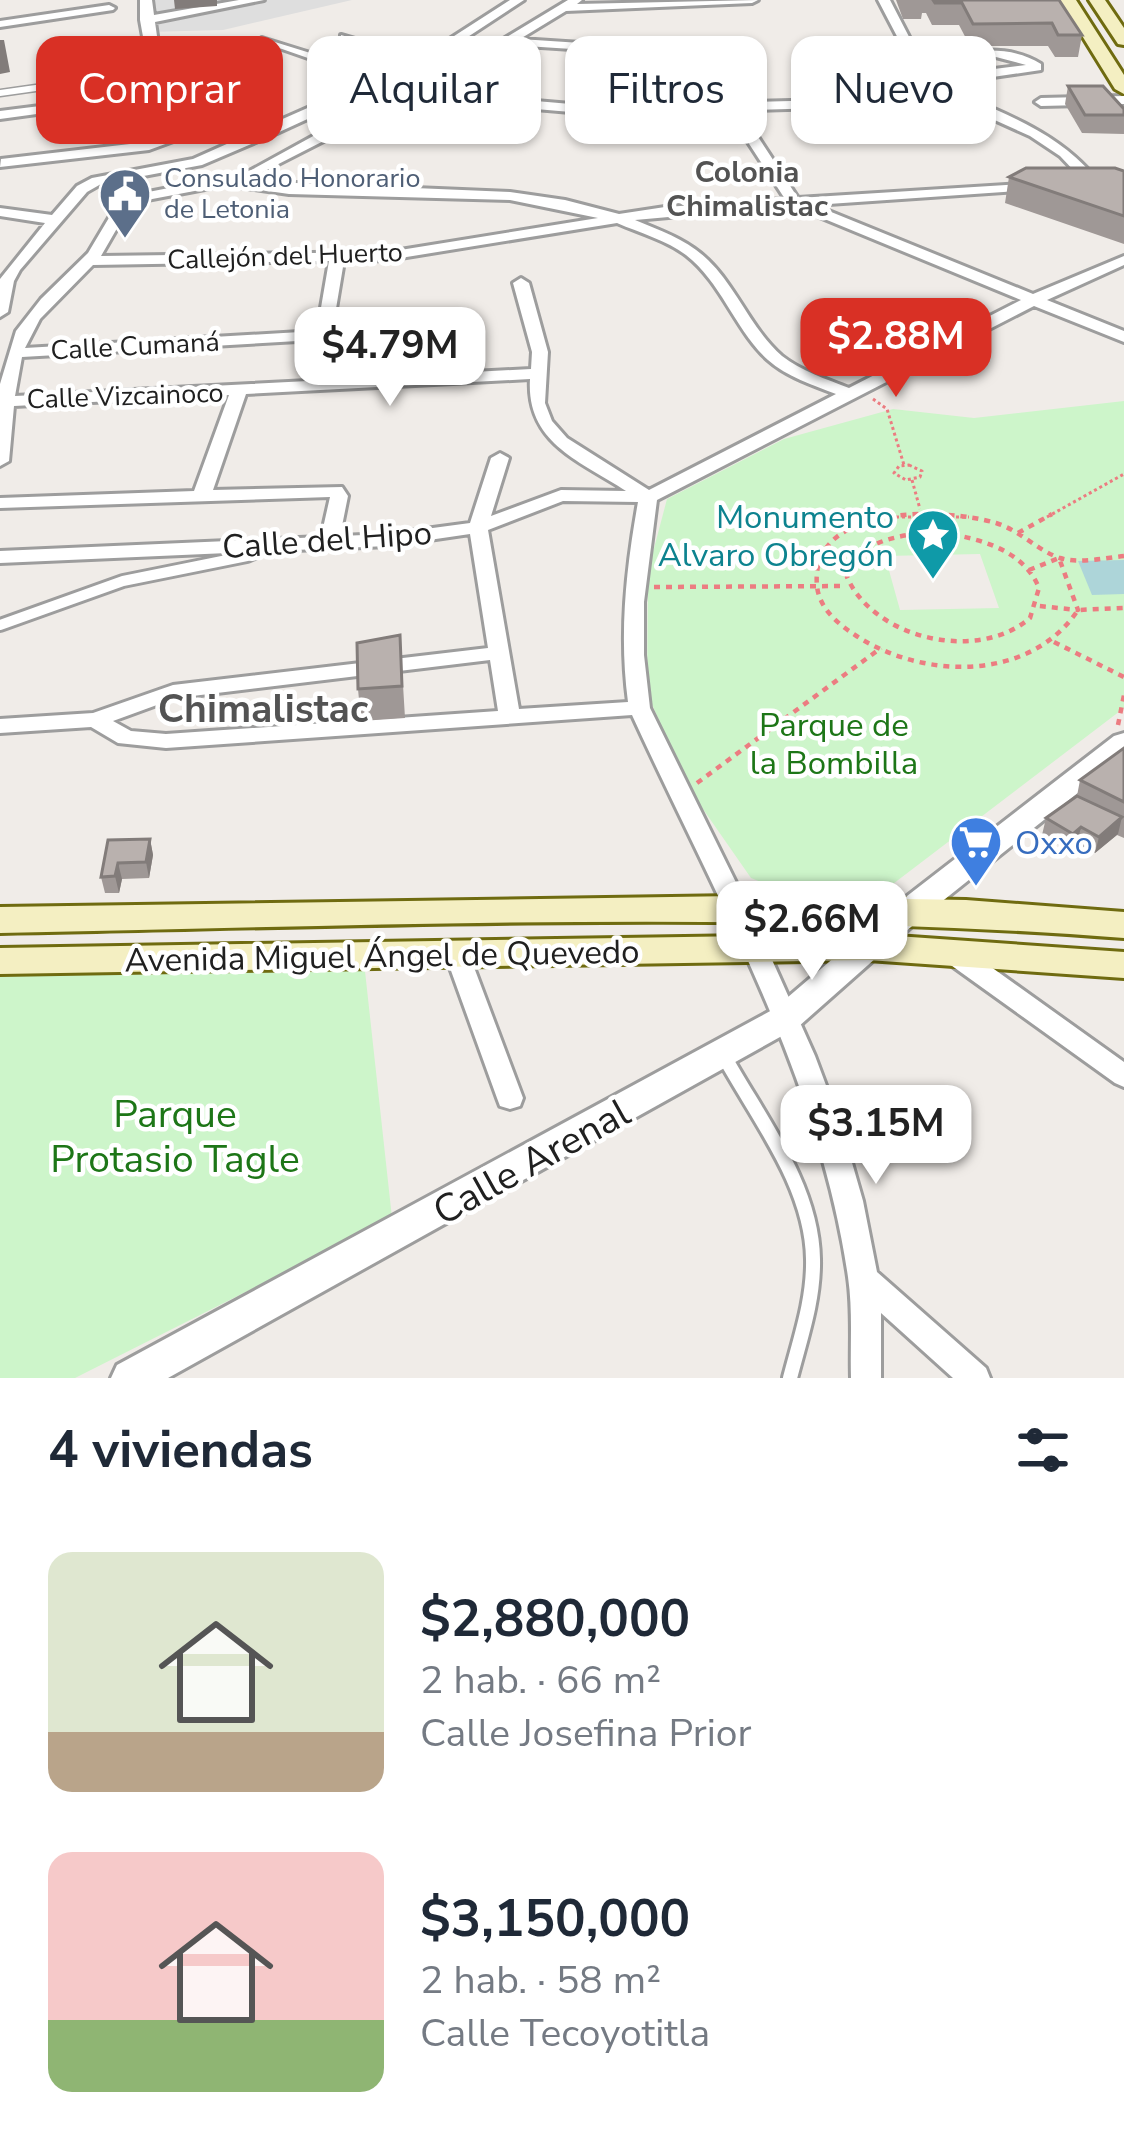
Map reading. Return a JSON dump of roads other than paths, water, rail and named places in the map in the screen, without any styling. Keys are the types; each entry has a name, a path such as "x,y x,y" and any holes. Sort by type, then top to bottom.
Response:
{"main road":[{"path":"1068,0 1124,89"},
{"path":"1107,8 1124,40"},
{"name":"Avenida Miguel Ángel de Quevedo","path":"0,920 736,908 909,911 1124,925"},
{"name":"Avenida Miguel Ángel de Quevedo","path":"0,961 868,947 1124,965"}],"street":[{"path":"146,0 149,36"},
{"path":"146,20 258,0"},
{"path":"495,0 515,2"},
{"path":"518,36 572,4 752,0"},
{"path":"884,0 903,36"},
{"path":"462,36 515,2"},
{"path":"0,4 5,23 109,8"},
{"path":"81,11 90,32"},
{"path":"488,20 529,27"},
{"path":"972,56 1015,57 1037,67 986,74 919,67 972,56"},
{"path":"1042,102 1124,100"},
{"path":"0,115 38,117 0,129"},
{"path":"617,218 1084,180 1086,175 1065,153 1035,133 996,117"},
{"path":"1,165 153,144"},
{"path":"0,312 6,280 82,189 97,181 174,169 238,144"},
{"path":"0,461 3,402 16,353 32,318 94,261 121,209 129,203 227,183 308,144"},
{"path":"757,144 794,202 1124,337"},
{"path":"227,183 284,191 414,188 538,199 617,218 697,256 726,287 766,350 782,364 850,394"},
{"path":"538,199 542,232"},
{"path":"0,212 54,220"},
{"name":"Callejón del Huerto","path":"94,261 337,259 617,218"},
{"path":"316,387 337,259"},
{"path":"648,497 1036,299 1124,260"},
{"path":"521,283 540,352 537,403 544,422 561,442 648,497"},
{"name":"Calle Cumaná","path":"16,353 326,335"},
{"name":"Calle Vizcainoco","path":"3,402 537,374"},
{"path":"202,494 239,391"},
{"path":"500,458 478,527 510,717"},
{"path":"0,503 336,491 339,496 329,542"},
{"name":"Calle del Hipo","path":"0,556 388,540 478,527 561,495 648,497"},
{"path":"648,497 631,670 639,708 755,948 832,1137 864,1279 866,1378"},
{"path":"0,726 95,720 173,692 498,653"},
{"path":"95,720 126,738 166,741 639,708"},
{"name":"Calle Arenal","path":"131,1378 786,1018 909,911 1120,750"},
{"path":"949,950 1124,1076"},
{"path":"457,954 510,1098"},
{"path":"864,1279 975,1378"}],"lane":[{"path":"0,93 36,88"},
{"path":"0,626 123,581 247,556 273,544"},
{"path":"724,1056 797,1192 813,1241 809,1295 790,1378"}],"water":[{"path":"1124,560 1124,594 1092,595 1078,561"}],"place":[{"name":"Consulado Honorario de Letonia","path":"125,240"},
{"name":"Monumento Alvaro Obregón","path":"933,581"},
{"name":"Oxxo","path":"976,888"}],"district":[{"name":"Colonia Chimalistac","path":"747,190"},
{"name":"Chimalistac","path":"263,708"}],"park label":[{"name":"Parque de la Bombilla","path":"834,743"},
{"name":"Parque Protasio Tagle","path":"175,1136"}]}
